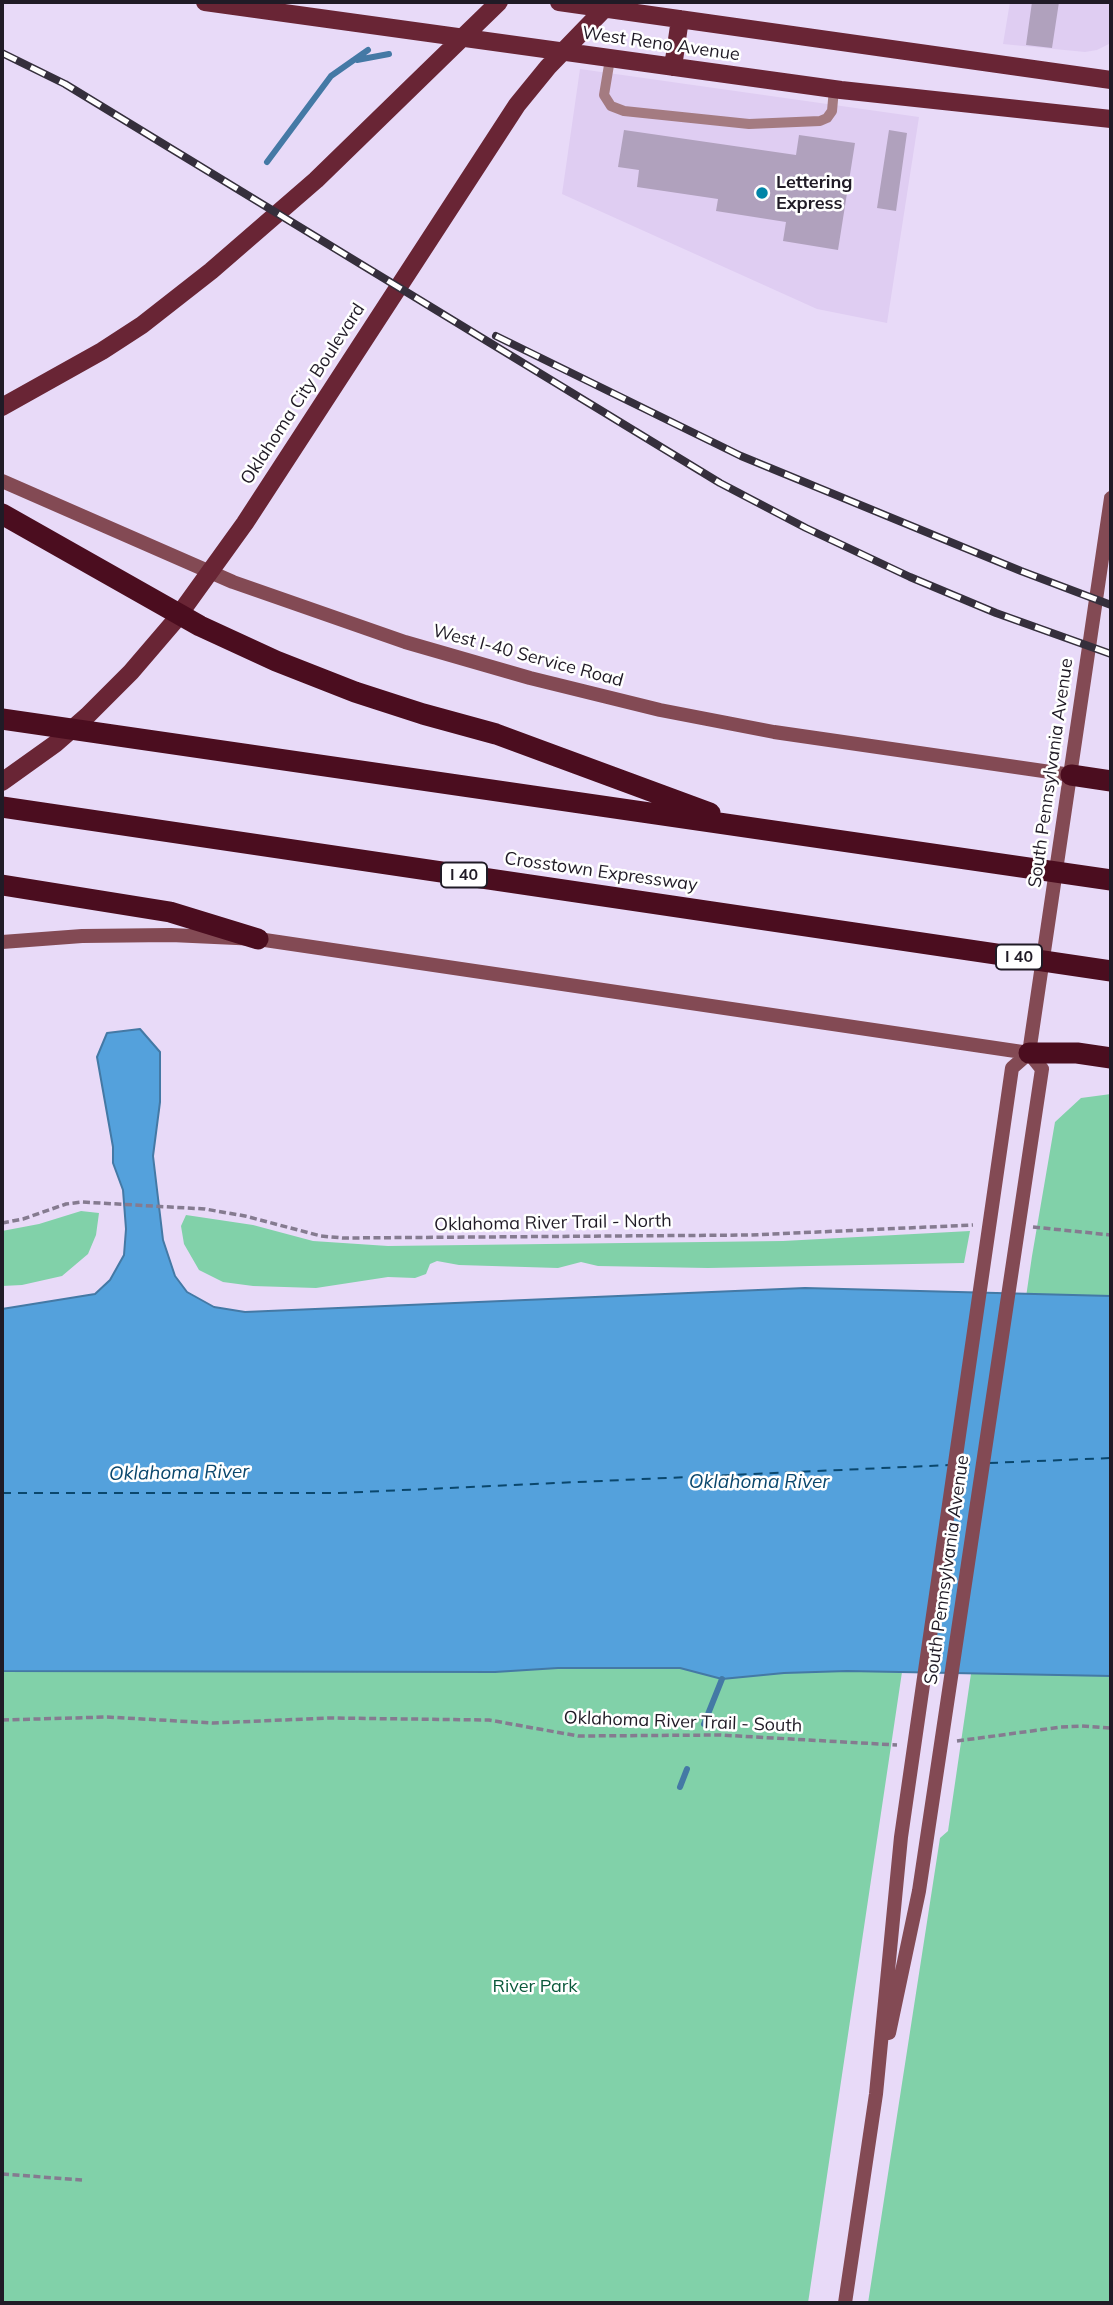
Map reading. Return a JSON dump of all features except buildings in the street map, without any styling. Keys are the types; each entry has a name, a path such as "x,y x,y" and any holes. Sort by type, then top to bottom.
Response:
{"highway":[{"path":"2,514 200,626 276,661 355,692 496,734 751,828"},
{"path":"2,719 1111,880"},
{"path":"1071,775 1111,781"},
{"name":"Crosstown Expressway","path":"2,807 1111,971"},
{"path":"2,885 170,912 258,939"},
{"path":"1029,1053 1077,1053 1111,1058"}],"main road":[{"name":"West Reno Avenue","path":"205,2 834,89 1111,119"},
{"path":"2,407 102,351 142,325 211,271 316,180 499,2"},
{"name":"West Reno Avenue","path":"559,2 1111,80"},
{"name":"Oklahoma City Boulevard","path":"2,782 55,744 87,716 173,623 245,523 517,105 548,67 611,2"},
{"path":"673,67 680,19"},
{"name":"West I-40 Service Road","path":"2,481 233,582 405,642 530,678 660,710 774,732 1071,775"},
{"name":"South Pennsylvania Avenue","path":"845,2303 876,2094 901,1837 1012,1068 1029,1053 1111,498"},
{"path":"2,942 82,936 171,935 258,939 1029,1053"},
{"name":"South Pennsylvania Avenue","path":"876,2094 928,1837 1042,1069 1029,1053"}],"lane":[{"path":"610,59 604,95 611,106 624,111 749,124 820,121 827,118 832,111 834,89"}],"path":[{"name":"Oklahoma River Trail - North","path":"2,1223 74,1202 90,1202 192,1208 245,1216 321,1236 396,1239 751,1235 978,1224"},
{"path":"1024,1227 1111,1235"},
{"name":"Oklahoma River Trail - South","path":"2,1720 107,1717 233,1723 329,1718 489,1720 578,1736 720,1735 903,1744"},
{"path":"951,1741 1061,1727 1111,1728"},
{"path":"2,2174 82,2180"}],"shaded area":[{"path":"1010,2 1111,2 1111,43 1085,52 1003,44"},
{"path":"580,69 919,117 887,323 817,309 562,194"}],"green space":[{"path":"1111,1094 1111,2303 868,2303 940,1838 948,1831 1032,1256 1055,1122 1081,1098"},
{"path":"81,1211 99,1213 96,1235 88,1254 62,1276 22,1285 2,1286 2,1231 39,1224"},
{"path":"186,1215 253,1225 313,1241 388,1246 783,1241 970,1231 964,1263 708,1268 598,1266 581,1262 558,1268 459,1265 437,1261 430,1264 426,1274 415,1278 388,1277 316,1288 223,1282 199,1270 184,1244 181,1226"},
{"name":"River Park","path":"558,1668 680,1668 722,1679 790,1672 902,1672 808,2303 2,2303 2,1671 495,1672"}],"water":[{"name":"Oklahoma River","path":"140,1029 160,1052 160,1102 153,1156 163,1240 175,1276 187,1292 214,1307 245,1312 805,1288 1111,1296 1111,1676 847,1671 722,1679 680,1668 558,1668 495,1672 2,1671 2,1309 95,1294 110,1280 124,1255 126,1229 123,1190 113,1163 113,1147 97,1057 107,1033"}],"waterway":[{"path":"267,162 331,76 368,50"},
{"path":"357,60 389,54"},
{"path":"704,1724 722,1679"},
{"path":"680,1787 687,1769"}],"ferry route":[{"path":"989,1463 1111,1458"},
{"path":"961,1464 977,1464"},
{"path":"2,1493 339,1493 949,1465"}],"railway":[{"path":"2,53 65,84 720,483 806,528 910,577 996,613 1111,654"},
{"path":"496,336 741,456 1111,605"}],"place":[{"name":"Lettering Express","path":"762,193"}]}
